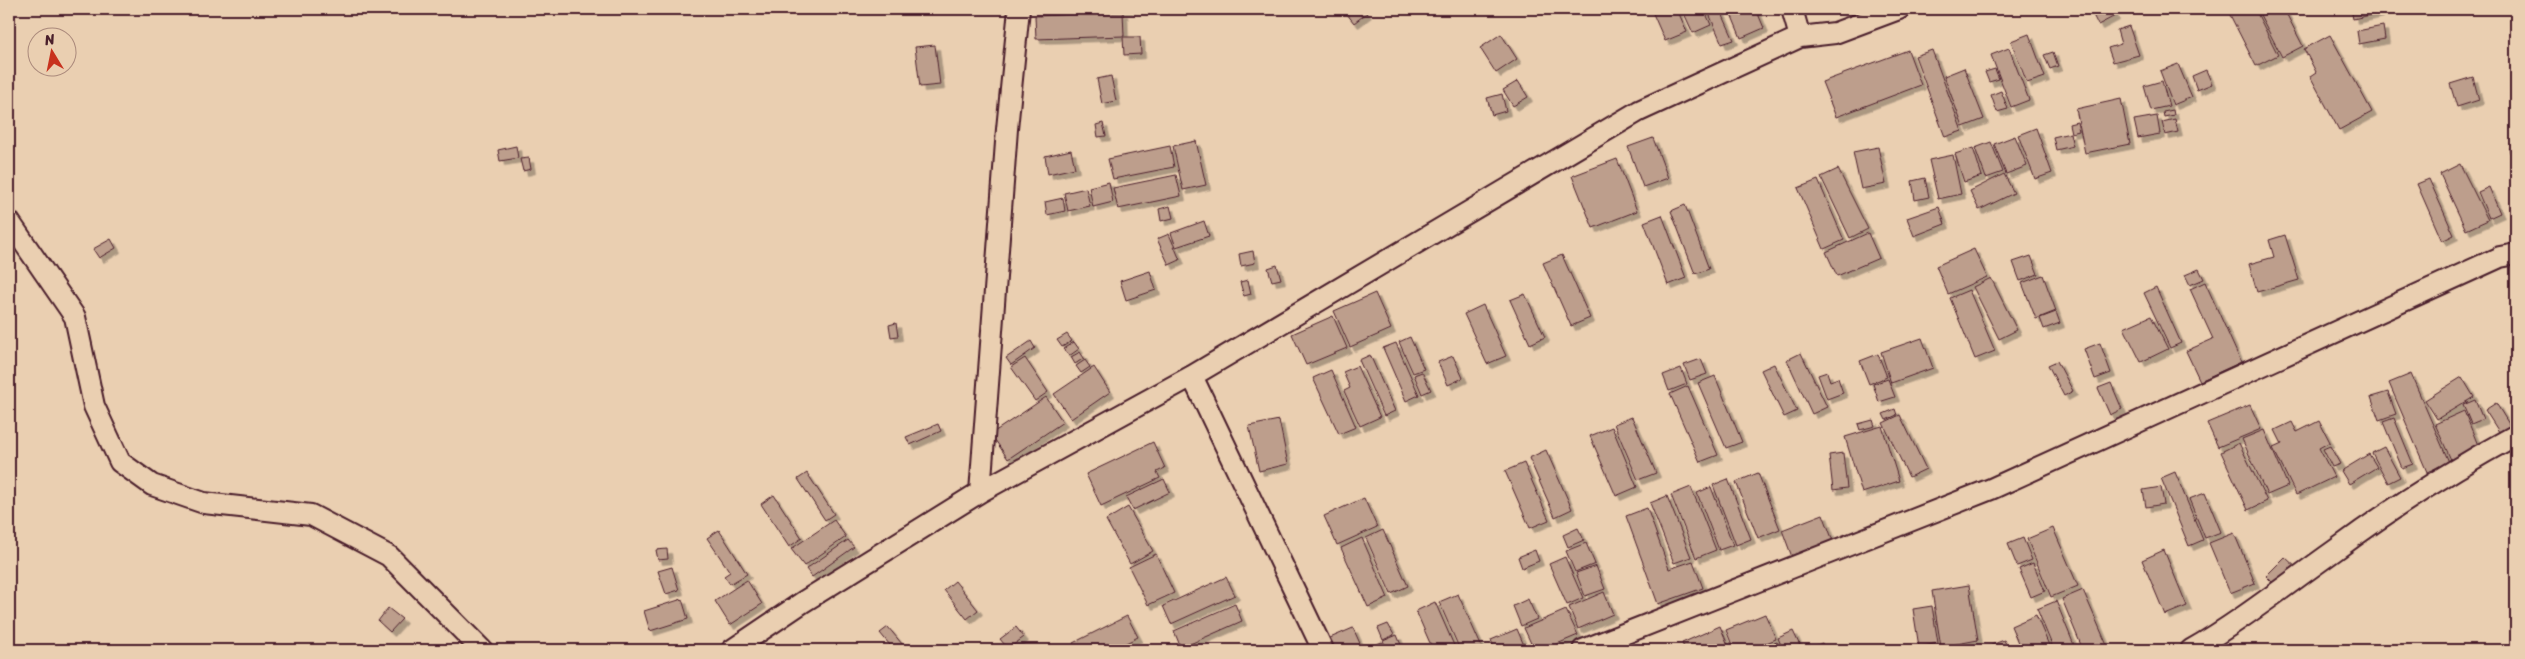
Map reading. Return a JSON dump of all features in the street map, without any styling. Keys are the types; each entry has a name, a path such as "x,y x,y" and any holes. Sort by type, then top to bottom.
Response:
{"street":[{"path":"980,492 1007,129 1019,9"},
{"path":"1792,9 1800,37"},
{"path":"732,650 802,602 980,492 1192,376 1639,111 1800,37 1835,33 1899,9"},
{"path":"9,221 75,317 94,406 120,462 152,485 204,503 310,515 389,556 482,650"},
{"path":"1583,650 1991,489 2500,257 2516,254"},
{"path":"1192,376 1323,650"},
{"path":"2191,650 2228,629 2335,550 2456,467 2516,435"}],"building":[{"path":"1047,9 1129,9 1047,13"},
{"path":"1343,9 1363,9 1367,13 1354,23"},
{"path":"1651,9 1677,9 1687,32 1665,41"},
{"path":"1682,9 1704,9 1711,25 1693,33"},
{"path":"1707,9 1720,9 1734,40 1722,44"},
{"path":"1729,9 1756,9 1764,28 1741,38"},
{"path":"2090,9 2112,9 2115,16 2098,25"},
{"path":"2227,9 2255,9 2278,55 2256,66"},
{"path":"2257,9 2284,9 2303,46 2282,57"},
{"path":"2351,9 2378,9 2379,13 2353,19"},
{"path":"1123,12 1124,36 1036,39 1035,16"},
{"path":"2129,26 2139,55 2113,62 2108,48 2121,44 2117,30"},
{"path":"2383,26 2385,39 2359,44 2357,31"},
{"path":"1501,34 1517,59 1496,73 1480,48"},
{"path":"2029,34 2045,77 2027,83 2011,41"},
{"path":"2330,35 2372,112 2339,130 2310,76 2316,72 2304,49"},
{"path":"1123,37 1140,37 1141,54 1124,55"},
{"path":"935,45 940,85 920,87 915,47"},
{"path":"2009,48 2029,100 2011,107 1991,55"},
{"path":"1908,50 1921,85 1836,117 1822,82"},
{"path":"1932,50 1962,131 1945,137 1915,56"},
{"path":"2053,52 2058,66 2050,69 2044,55"},
{"path":"2178,64 2192,97 2173,105 2160,71"},
{"path":"1964,68 1984,119 1963,127 1944,76"},
{"path":"1995,69 1999,79 1989,82 1985,72"},
{"path":"2206,70 2212,84 2197,90 2192,76"},
{"path":"1111,76 1116,101 1102,104 1097,79"},
{"path":"2473,77 2479,100 2457,107 2450,84"},
{"path":"1518,81 1528,97 1513,106 1503,90"},
{"path":"2162,81 2169,106 2151,110 2144,86"},
{"path":"2001,91 2008,109 1997,112 1991,95"},
{"path":"1502,94 1506,111 1492,115 1487,98"},
{"path":"2121,99 2130,144 2085,153 2076,109"},
{"path":"2173,110 2174,115 2164,117 2163,112"},
{"path":"2157,116 2160,134 2138,138 2134,120"},
{"path":"2175,119 2178,132 2165,135 2162,122"},
{"path":"2077,122 2079,131 2071,133 2069,124"},
{"path":"1103,123 1106,136 1098,137 1096,125"},
{"path":"2036,128 2052,173 2035,179 2018,135"},
{"path":"2070,133 2073,146 2056,150 2053,137"},
{"path":"2015,136 2027,166 2006,174 1994,144"},
{"path":"1653,138 1668,178 1643,187 1628,147"},
{"path":"1196,141 1206,185 1183,190 1173,146"},
{"path":"1991,142 2003,172 1986,178 1975,148"},
{"path":"516,146 518,158 500,161 498,150"},
{"path":"1170,146 1174,167 1113,179 1108,159"},
{"path":"2516,146 2516,170 2509,149"},
{"path":"1878,147 1886,184 1861,189 1853,152"},
{"path":"1973,148 1982,176 1964,182 1955,154"},
{"path":"1071,150 1075,168 1048,174 1045,156"},
{"path":"1953,155 1961,194 1938,199 1929,160"},
{"path":"529,158 531,169 523,171 520,159"},
{"path":"1617,159 1637,211 1593,228 1572,176"},
{"path":"2460,164 2488,220 2466,230 2440,174"},
{"path":"1838,169 1868,229 1850,238 1821,177"},
{"path":"2004,174 2014,193 1979,210 1970,191"},
{"path":"1176,175 1181,196 1118,209 1113,188"},
{"path":"1925,178 1929,197 1915,200 1912,181"},
{"path":"2429,179 2454,235 2442,241 2417,184"},
{"path":"1818,180 1844,240 1824,249 1798,188"},
{"path":"1109,182 1113,202 1093,207 1089,187"},
{"path":"2489,187 2500,213 2489,218 2478,192"},
{"path":"1086,188 1090,206 1068,211 1064,193"},
{"path":"1063,198 1065,211 1047,215 1045,202"},
{"path":"1685,205 1709,269 1695,274 1671,211"},
{"path":"1170,206 1173,218 1161,221 1159,209"},
{"path":"1939,207 1945,224 1914,236 1907,218"},
{"path":"1662,215 1686,278 1668,285 1644,222"},
{"path":"1204,221 1209,236 1176,247 1171,233"},
{"path":"1868,233 1879,258 1837,276 1826,252"},
{"path":"1169,234 1180,260 1169,265 1157,239"},
{"path":"2285,235 2299,280 2257,292 2249,264 2274,257 2269,240"},
{"path":"111,239 116,248 99,258 93,249"},
{"path":"1974,249 1987,277 1948,294 1936,266"},
{"path":"1253,251 1255,263 1241,266 1239,254"},
{"path":"1562,255 1590,318 1571,326 1543,263"},
{"path":"2031,256 2038,274 2020,281 2013,262"},
{"path":"1277,265 1281,279 1272,281 1268,268"},
{"path":"2199,269 2204,279 2190,285 2185,275"},
{"path":"1150,271 1156,290 1126,300 1120,281"},
{"path":"2043,275 2056,311 2036,319 2022,283"},
{"path":"1991,278 2017,330 1999,339 1973,287"},
{"path":"1248,280 1251,294 1244,296 1240,282"},
{"path":"2205,282 2241,362 2200,381 2186,351 2213,339 2190,289"},
{"path":"2156,287 2181,343 2170,348 2144,293"},
{"path":"1969,290 1995,351 1975,359 1950,298"},
{"path":"1375,293 1391,329 1350,347 1334,311"},
{"path":"1525,294 1545,337 1530,344 1510,300"},
{"path":"1483,305 1506,356 1487,364 1464,314"},
{"path":"2056,312 2060,323 2044,329 2040,318"},
{"path":"1333,316 1347,348 1306,365 1292,334"},
{"path":"2151,316 2168,349 2141,362 2124,328"},
{"path":"896,323 898,336 891,337 889,325"},
{"path":"1067,334 1072,341 1062,347 1057,340"},
{"path":"1410,337 1424,369 1413,373 1399,342"},
{"path":"1922,338 1933,368 1891,383 1881,352"},
{"path":"1031,341 1035,348 1011,365 1006,358"},
{"path":"1074,342 1079,349 1069,356 1063,349"},
{"path":"1396,343 1419,395 1406,401 1383,348"},
{"path":"2100,343 2111,373 2095,379 2084,349"},
{"path":"1080,352 1084,358 1075,364 1071,357"},
{"path":"1801,353 1827,407 1812,414 1787,360"},
{"path":"1878,354 1887,377 1869,384 1860,361"},
{"path":"1370,355 1395,411 1384,416 1359,360"},
{"path":"1453,356 1463,378 1448,385 1438,362"},
{"path":"1025,358 1048,392 1035,401 1011,367"},
{"path":"1701,359 1707,374 1690,380 1684,365"},
{"path":"1085,360 1090,367 1081,373 1076,366"},
{"path":"2057,361 2073,391 2064,396 2048,365"},
{"path":"1774,364 1797,411 1784,417 1761,370"},
{"path":"1357,366 1380,417 1360,426 1344,391 1350,388 1343,372"},
{"path":"1094,367 1110,392 1071,419 1054,394"},
{"path":"1681,368 1687,384 1669,391 1663,375"},
{"path":"1331,370 1356,427 1339,434 1313,378"},
{"path":"1422,372 1431,390 1422,394 1414,375"},
{"path":"1827,372 1830,381 1838,378 1843,393 1827,399 1818,375"},
{"path":"2411,374 2449,462 2427,472 2389,383"},
{"path":"1715,376 1742,442 1726,448 1698,383"},
{"path":"2462,377 2474,397 2437,419 2425,400"},
{"path":"1888,379 1895,397 1879,402 1873,384"},
{"path":"2111,383 2122,409 2110,415 2098,388"},
{"path":"1688,386 1718,455 1700,462 1670,394"},
{"path":"2388,392 2396,414 2379,420 2371,397"},
{"path":"1046,397 1063,422 1008,459 991,434"},
{"path":"2475,400 2483,419 2471,424 2463,405"},
{"path":"2496,403 2512,429 2501,435 2485,410"},
{"path":"2250,405 2261,429 2218,447 2207,423"},
{"path":"1895,409 1897,415 1886,420 1883,414"},
{"path":"2464,411 2480,450 2452,462 2435,424"},
{"path":"1900,415 1926,469 1909,477 1883,423"},
{"path":"1632,417 1656,473 1638,480 1614,424"},
{"path":"2394,418 2413,464 2402,468 2383,422"},
{"path":"1279,420 1288,464 1259,471 1249,426"},
{"path":"1873,420 1875,426 1860,430 1858,424"},
{"path":"2319,421 2330,442 2319,448 2334,477 2296,495 2273,448 2282,444 2275,430 2292,422 2297,432"},
{"path":"938,424 941,431 910,445 906,437"},
{"path":"1882,426 1899,481 1862,493 1845,437"},
{"path":"1612,427 1637,487 1616,496 1590,436"},
{"path":"2264,430 2288,486 2267,495 2242,439"},
{"path":"1153,442 1165,468 1157,472 1160,478 1101,506 1086,474"},
{"path":"2239,443 2267,501 2248,510 2221,452"},
{"path":"2330,446 2340,464 2332,467 2323,449"},
{"path":"2384,447 2400,477 2388,483 2372,453"},
{"path":"1546,450 1572,509 1555,517 1529,458"},
{"path":"1843,453 1847,488 1833,490 1829,455"},
{"path":"2369,454 2377,467 2349,484 2341,471"},
{"path":"1524,463 1549,520 1530,528 1505,471"},
{"path":"2175,472 2203,540 2189,546 2161,478"},
{"path":"807,473 834,514 825,520 798,479"},
{"path":"1758,473 1780,529 1758,538 1736,482"},
{"path":"1164,479 1170,492 1133,510 1126,497"},
{"path":"1728,479 1751,539 1736,545 1713,485"},
{"path":"1691,487 1716,550 1696,558 1671,495"},
{"path":"1711,487 1733,545 1719,550 1697,493"},
{"path":"2161,487 2164,504 2146,507 2143,490"},
{"path":"2205,493 2221,532 2205,538 2189,499"},
{"path":"774,495 802,538 789,547 761,504"},
{"path":"1667,496 1691,557 1674,563 1650,503"},
{"path":"1364,498 1377,527 1337,545 1324,516"},
{"path":"1128,507 1153,551 1130,564 1106,520"},
{"path":"1647,508 1669,569 1693,561 1703,588 1658,604 1626,516"},
{"path":"1823,514 1833,541 1792,557 1782,530"},
{"path":"834,520 846,537 804,566 791,549"},
{"path":"1578,528 1584,540 1568,547 1563,535"},
{"path":"2053,528 2078,586 2051,597 2027,539"},
{"path":"719,530 747,574 730,584 724,576 730,572 707,538"},
{"path":"1383,530 1408,586 1391,594 1366,538"},
{"path":"2234,533 2255,583 2230,593 2209,543"},
{"path":"1362,538 1388,598 1368,607 1341,548"},
{"path":"2023,538 2032,560 2017,566 2008,544"},
{"path":"848,540 854,547 812,577 806,569"},
{"path":"1586,543 1595,564 1575,572 1566,551"},
{"path":"667,549 668,559 658,560 656,550"},
{"path":"1535,550 1539,561 1522,568 1518,557"},
{"path":"2164,550 2187,606 2165,615 2142,560"},
{"path":"1156,554 1174,593 1148,605 1129,567"},
{"path":"1565,557 1583,598 1567,605 1549,564"},
{"path":"2285,557 2299,570 2280,590 2266,576"},
{"path":"2033,563 2045,591 2031,597 2019,569"},
{"path":"1596,566 1605,589 1585,596 1576,573"},
{"path":"672,567 679,590 666,594 658,571"},
{"path":"1226,577 1235,595 1171,624 1163,606"},
{"path":"747,580 762,604 730,625 715,601"},
{"path":"955,581 978,610 967,619 944,590"},
{"path":"1969,585 1978,640 1941,647 1932,591"},
{"path":"2083,590 2109,650 2083,650 2062,599"},
{"path":"1604,592 1613,614 1578,629 1569,607"},
{"path":"1458,594 1483,650 1460,650 1439,602"},
{"path":"682,599 688,619 650,631 644,611"},
{"path":"1528,599 1537,619 1521,626 1513,606"},
{"path":"2056,601 2076,650 2054,650 2037,609"},
{"path":"1435,602 1456,650 1433,650 1416,611"},
{"path":"1235,604 1242,621 1181,648 1174,631"},
{"path":"1932,606 1938,643 1919,647 1913,609"},
{"path":"388,608 402,619 390,632 378,621"},
{"path":"1566,610 1578,635 1543,650 1534,650 1524,628"},
{"path":"1765,614 1776,639 1749,650 1734,650 1726,630"},
{"path":"2036,615 2051,650 2021,650 2011,626"},
{"path":"1127,616 1138,637 1112,650 1076,650 1073,643"},
{"path":"1388,624 1394,635 1383,640 1378,628"},
{"path":"1720,626 1730,650 1685,650 1682,643"},
{"path":"888,627 907,650 894,650 880,633"},
{"path":"1016,627 1024,637 1008,649 1000,639"},
{"path":"1353,628 1363,650 1336,650 1330,638"},
{"path":"1517,629 1526,650 1495,650 1491,640"},
{"path":"1793,631 1802,650 1783,650 1778,638"},
{"path":"1397,635 1403,650 1388,650 1383,641"},
{"path":"2004,640 2009,650 1979,650"},
{"path":"1382,642 1385,650 1370,650 1369,647"},
{"path":"1777,642 1781,650 1766,650 1764,647"},
{"path":"1822,643 1825,650 1806,650"},
{"path":"1968,646 1969,650 1950,650"}]}
